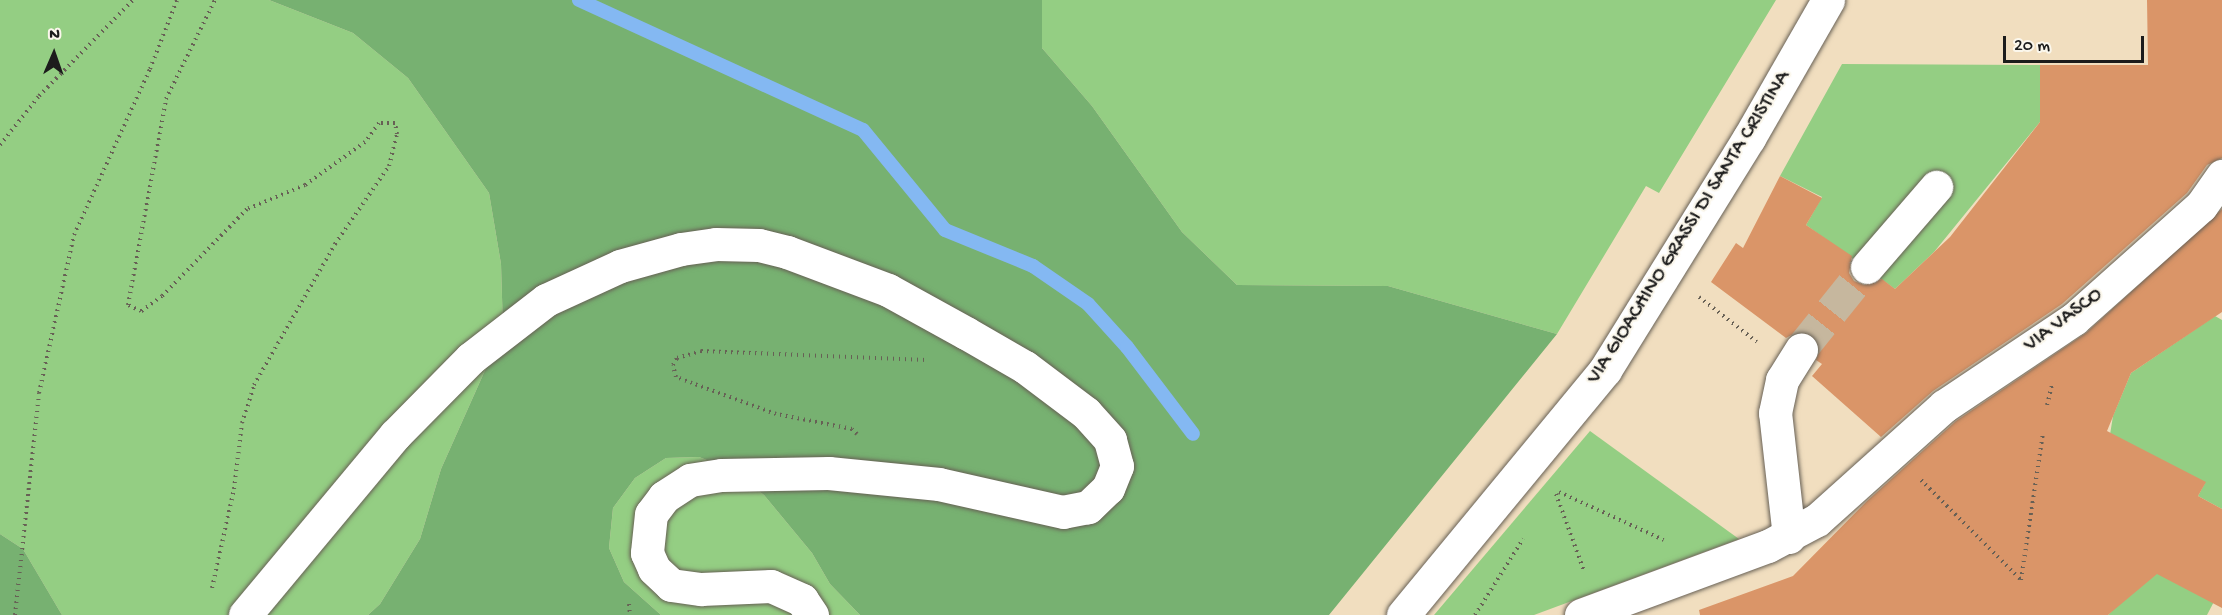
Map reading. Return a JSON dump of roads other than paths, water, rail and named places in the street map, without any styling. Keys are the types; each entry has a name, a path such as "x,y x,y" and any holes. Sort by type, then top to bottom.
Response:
{"street":[{"name":"VIA GIOACHINO GRASSI DI SANTA CRISTINA","path":"1402,615 1605,370 1828,0"},
{"name":"VIA VASCO","path":"1589,612 1789,537 1824,514 1944,406 2074,319 2201,206 2222,176"},
{"path":"1867,267 1936,187"},
{"path":"244,615 395,435 471,358 546,300 620,266 681,249 717,244 759,245 787,252 888,290 1025,367 1086,413 1110,440 1117,465 1108,488 1088,507 1063,512 939,484 829,474 721,475 690,480 664,497 651,514 647,553 654,569 671,585 701,589 771,586 802,600 812,615"},
{"path":"1789,537 1775,431 1777,397 1795,358"}],"waterway":[{"path":"579,0 863,130 945,230 1033,266 1088,304 1127,347 1193,434"}],"tunnel":[{"path":"1801,349 1867,267"}]}
